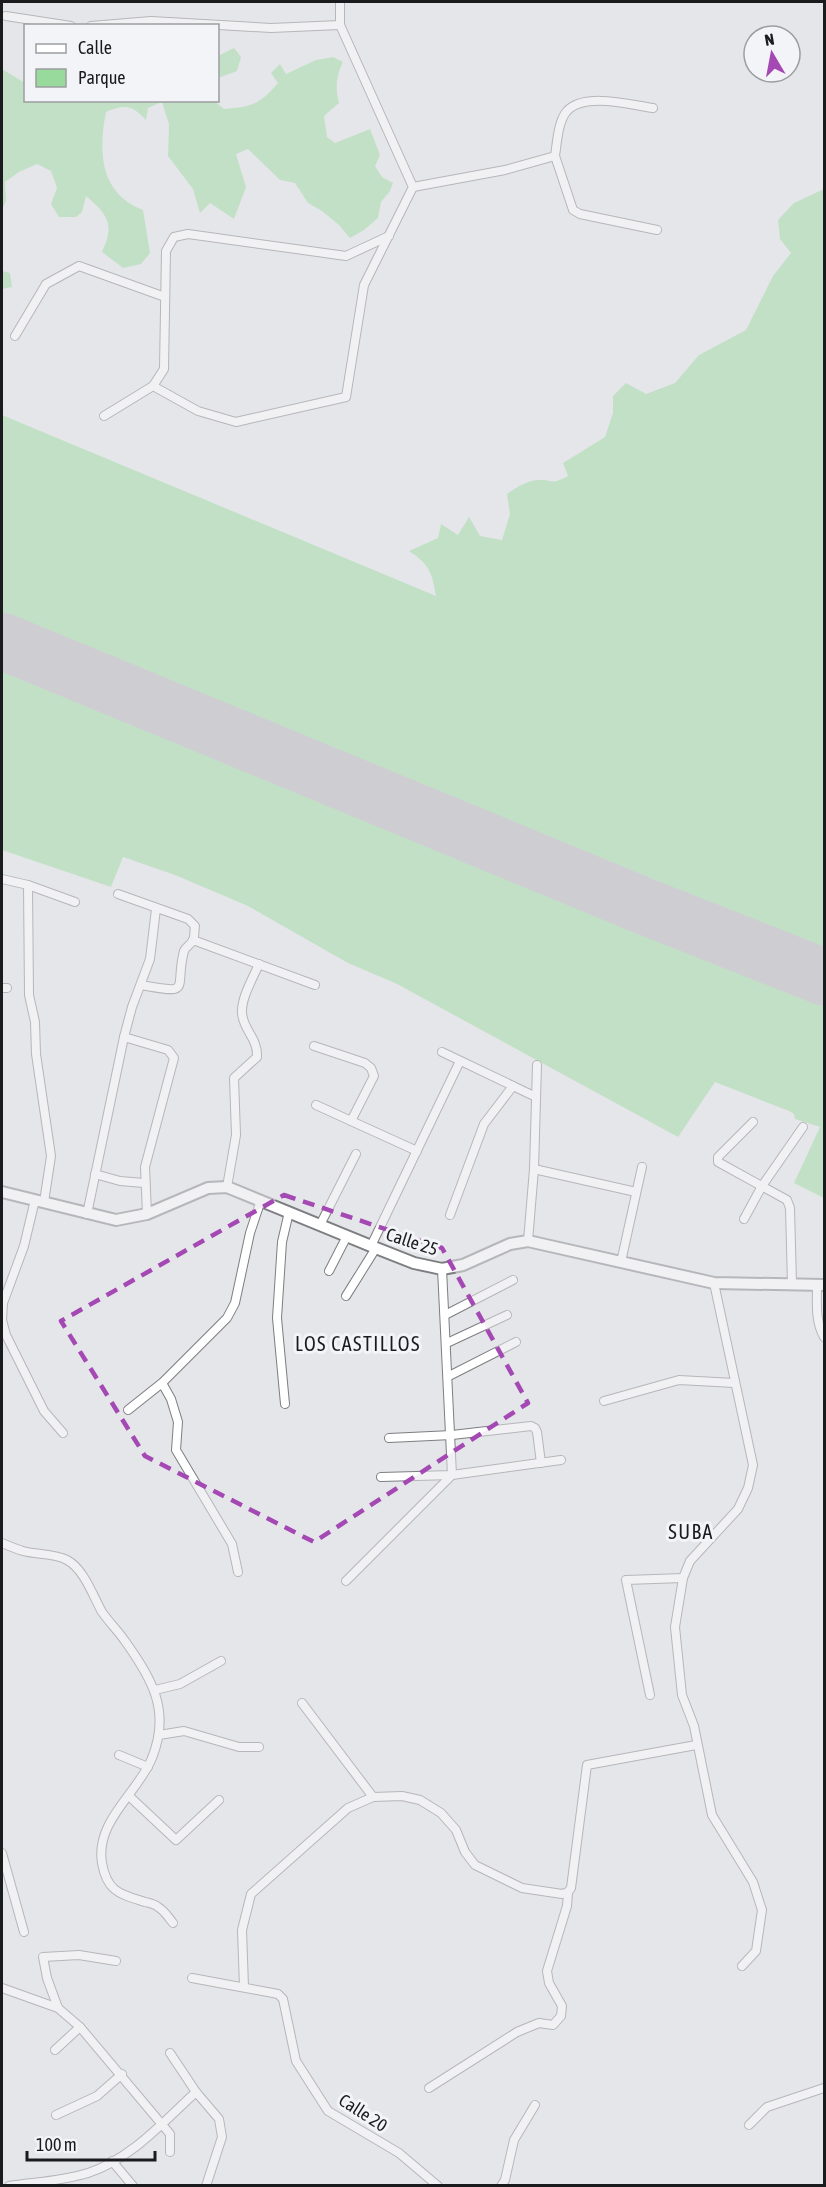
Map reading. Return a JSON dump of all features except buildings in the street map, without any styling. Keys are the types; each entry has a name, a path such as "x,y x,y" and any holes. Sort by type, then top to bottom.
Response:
{"street":[{"path":"340,2 340,25 413,187"},
{"path":"6,16 58,24"},
{"path":"115,24 151,21 202,24"},
{"path":"219,25 271,28 340,25"},
{"path":"653,108 601,101 584,102 568,111 562,121 555,156 573,210 580,214 657,230"},
{"path":"413,187 505,170 555,156"},
{"path":"153,386 198,411 236,422 346,398 364,285 413,187"},
{"path":"104,416 153,386 164,369 166,251 174,237 188,234 346,256 389,236"},
{"path":"15,336 46,284 79,266 165,297"},
{"path":"2,879 28,885 75,902"},
{"path":"28,885 29,995 35,1022 36,1054 51,1156 39,1201 3,1303 2,1320 6,1335 44,1411 63,1433"},
{"path":"118,894 192,922 195,926 193,940 184,949 181,984 176,989 170,990 141,985"},
{"path":"87,1214 124,1037 150,958 156,909"},
{"path":"193,940 315,985"},
{"path":"2,1192 116,1220 147,1214 208,1188 227,1187 236,1135 234,1078 257,1057 258,1046 242,1014 245,999 259,964"},
{"path":"124,1037 168,1050 174,1058 145,1167 147,1214"},
{"path":"314,1046 365,1063 371,1068 374,1076 351,1121"},
{"path":"442,1052 536,1097"},
{"path":"346,1296 374,1247 460,1061"},
{"path":"528,1241 534,1169 537,1065"},
{"path":"450,1215 484,1124 513,1086"},
{"path":"316,1105 417,1151"},
{"path":"753,1122 718,1157 717,1162 787,1200 792,1284"},
{"path":"744,1219 762,1186 803,1127"},
{"path":"320,1225 356,1154"},
{"path":"621,1262 642,1167"},
{"path":"534,1169 636,1192"},
{"path":"95,1174 120,1181 144,1184"},
{"name":"Calle 25","path":"227,1187 414,1263 442,1269 462,1265 510,1244 528,1241 714,1283 821,1285"},
{"path":"128,1410 162,1383 226,1318 236,1303 250,1233 261,1200"},
{"path":"285,1404 277,1318 282,1242 289,1212"},
{"path":"329,1271 347,1236"},
{"path":"346,1581 453,1475 442,1269"},
{"path":"445,1315 513,1280"},
{"path":"714,1283 753,1466 748,1488 738,1509 690,1561 683,1578 675,1627 682,1695 694,1726 696,1745 712,1815 753,1882 762,1910 756,1951 742,1966"},
{"path":"821,1285 817,1317 818,1326 825,1338"},
{"path":"447,1343 507,1315"},
{"path":"448,1376 516,1342"},
{"path":"604,1401 678,1380 734,1383"},
{"path":"162,1383 171,1399 178,1422 176,1450 232,1544 238,1572"},
{"path":"388,1438 452,1435 531,1426 537,1432 541,1463"},
{"path":"381,1478 453,1475 561,1460"},
{"path":"2,1543 23,1551 56,1556 68,1560 77,1568 104,1615 124,1640 155,1690 159,1735 148,1767 113,1815 103,1841 102,1862 111,1886 121,1895 158,1906 173,1923"},
{"path":"650,1695 626,1580 683,1578"},
{"path":"155,1690 180,1684 221,1661"},
{"path":"302,1703 373,1797"},
{"path":"159,1735 184,1731 239,1747 259,1747"},
{"path":"429,2088 517,2032 539,2023 553,2025 561,2016 562,2006 549,1983 547,1971 571,1888 587,1765 696,1745"},
{"path":"119,1755 148,1767"},
{"path":"129,1796 176,1840 219,1800"},
{"path":"244,1987 242,1930 251,1894 348,1808 373,1797 402,1796 420,1800 441,1813 456,1830 465,1852 475,1865 522,1888 568,1892"},
{"path":"2,1853 24,1932"},
{"path":"58,2008 47,1978 43,1957 79,1955 116,1961"},
{"name":"Calle 20","path":"192,1978 278,1994 283,1999 296,2061 328,2111 399,2153 438,2186"},
{"path":"2,1988 58,2008 80,2027 122,2074 170,2134 170,2152"},
{"path":"55,2050 80,2027"},
{"path":"170,2053 196,2092 219,2119 222,2137 206,2186"},
{"path":"56,2115 97,2096 122,2074"},
{"path":"749,2125 767,2107 825,2088"},
{"path":"9,2186 61,2180 90,2172 112,2161 137,2146 196,2092"},
{"path":"501,2186 505,2180 514,2139 535,2105"},
{"path":"112,2161 133,2186"}],"highlighted area":[{"path":"284,1195 442,1248 528,1403 314,1542 145,1456 61,1321"}],"green space":[{"path":"234,48 241,57 237,71 219,78 219,56"},
{"path":"333,57 343,62 337,82 339,103 324,116 327,137 335,143 370,129 380,155 375,166 382,177 393,183 381,202 378,218 350,238 339,225 308,203 295,183 280,180 248,149 236,154 246,187 234,219 210,203 200,213 193,189 168,156 169,124 162,102 215,102 224,109 242,107 266,96 278,83 271,73 280,64 286,74 316,60"},
{"path":"2,69 24,82 24,102 162,102 148,108 146,120 137,111 128,107 106,112 102,142 105,170 110,183 129,203 143,210 150,253 141,264 123,268 102,252 108,234 107,221 100,209 86,196 82,212 76,217 59,217 51,204 57,188 51,171 37,164 19,172 5,182 6,201 2,210"},
{"path":"824,189 824,949 2,614 2,415 436,596 428,569 409,551 438,538 441,524 458,535 469,517 480,536 502,540 510,514 507,494 530,481 555,481 568,476 563,463 605,437 613,413 613,396 626,383 646,394 675,383 699,355 746,330 773,276 791,253 780,239 778,220 794,203"},
{"path":"2,271 10,273 12,287 2,289"},
{"path":"2,662 824,994 824,1198 794,1183 820,1127 795,1119 794,1114 789,1111 715,1082 678,1137 397,984 348,963 248,906 175,875 123,857 111,887 2,850"}],"runway":[{"path":"2,641 644,906 824,977"}],"district":[{"name":"LOS CASTILLOS","path":"358,1344"},
{"name":"SUBA","path":"691,1532"}]}
